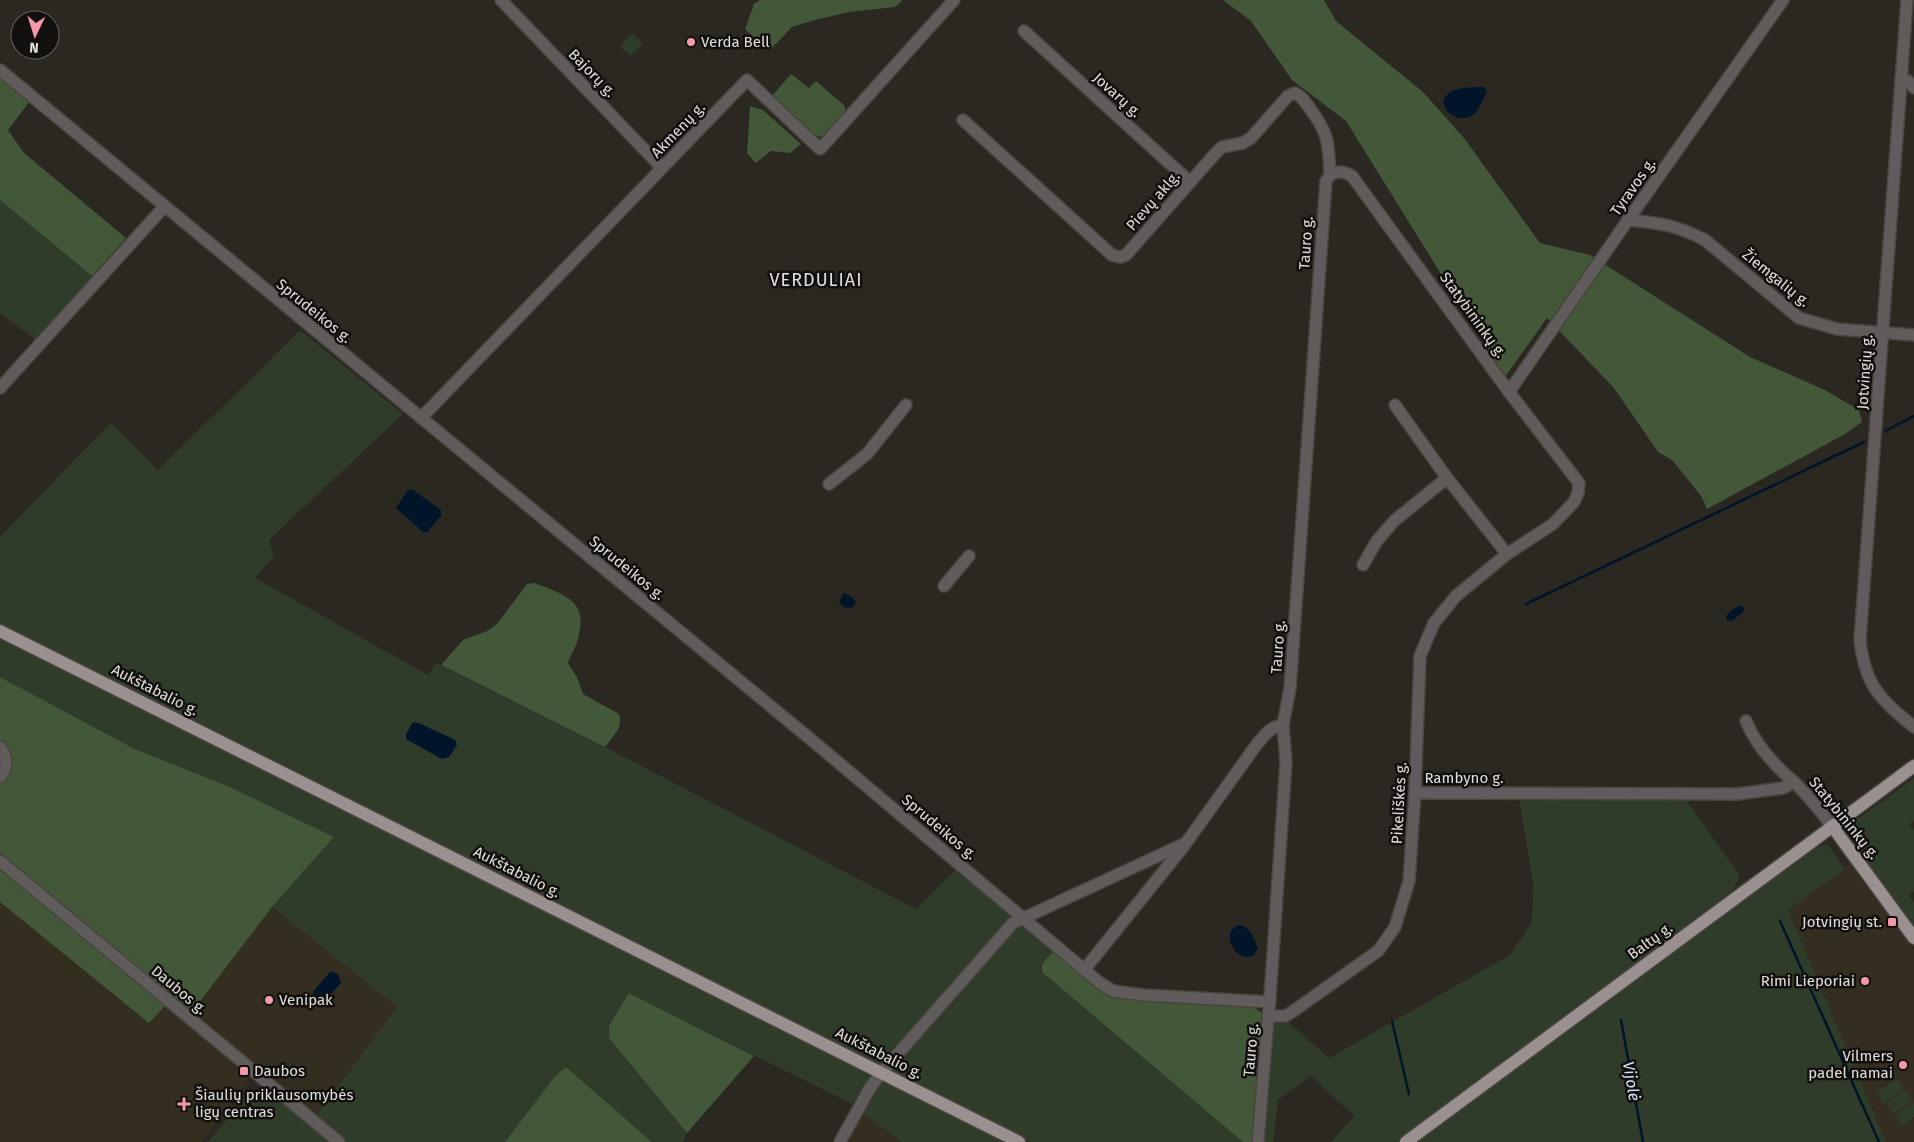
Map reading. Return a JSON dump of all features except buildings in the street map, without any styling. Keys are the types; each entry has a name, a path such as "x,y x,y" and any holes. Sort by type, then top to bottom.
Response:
{"main road":[{"name":"Aukštabalio g.","path":"0,631 1019,1142"},
{"name":"Baltų g.","path":"1406,1142 1914,766"},
{"name":"Statybininkų g.","path":"1832,826 1914,938"}],"street":[{"name":"Bajorų g.","path":"500,0 662,168"},
{"name":"Akmenų g.","path":"420,418 747,80 820,149 954,0"},
{"name":"Tyravos g.","path":"1509,392 1783,0"},
{"name":"Jotvingių g.","path":"1907,0 1860,640 1862,660 1875,690 1887,705 1914,727"},
{"name":"Jovarų g.","path":"1024,31 1190,182"},
{"name":"Sprudeikos g.","path":"0,70 814,742 1084,970 1113,991 1143,995 1270,1002"},
{"path":"1901,79 1908,81 1914,88"},
{"name":"Pievų aklg.","path":"963,120 1112,254 1120,256 1126,255 1222,147 1243,143 1250,138 1288,96 1295,93 1301,96 1324,128 1334,173"},
{"name":"Statybininkų g.","path":"1334,173 1347,173 1352,176 1509,392 1579,483"},
{"name":"Tauro g.","path":"1259,1136 1286,762 1283,725 1290,688 1325,190 1326,181 1334,173"},
{"path":"0,388 164,206"},
{"name":"Žiemgalių g.","path":"1628,220 1664,223 1705,240 1799,318 1838,329 1914,334"},
{"path":"830,484 867,454 906,405"},
{"path":"1396,405 1447,478 1507,554"},
{"path":"1363,565 1376,542 1394,521 1447,478"},
{"name":"Pikeliškės g.","path":"1269,1016 1285,1016 1292,1012 1378,950 1395,927 1409,881 1415,792 1420,656 1434,623 1456,596 1507,554 1552,524 1574,502 1578,493 1579,483"},
{"path":"944,586 969,556"},
{"name":"Statybininkų g.","path":"1746,721 1751,733 1773,764 1794,782 1832,826"},
{"path":"1084,970 1186,843 1257,744 1276,726 1283,725"},
{"path":"0,747 7,761 5,771 0,777"},
{"name":"Rambyno g.","path":"1415,792 1737,794 1783,788 1794,782"},
{"path":"840,1142 870,1088 881,1073 1013,923 1186,843"},
{"name":"Daubos g.","path":"0,861 339,1142"}],"shaded area":[{"path":"1850,864 1914,950 1914,1142 1886,1142 1788,910"},
{"path":"0,902 149,1023 166,1005 247,1072 249,1077 247,1082 201,1142 0,1142"},
{"path":"272,907 397,1007 315,1117 192,1012"},
{"path":"861,1112 902,1142 845,1142"}],"green space":[{"path":"760,0 903,0 895,7 849,12 792,27 771,49 765,48 745,29 754,4"},
{"path":"1223,0 1324,0 1336,21 1423,92 1464,138 1540,243 1590,255 1750,357 1825,390 1859,410 1862,422 1845,434 1707,509 1701,496 1672,460 1658,452 1614,388 1547,318 1505,377 1346,121 1292,80 1251,21"},
{"path":"632,33 643,43 631,56 620,46"},
{"path":"791,74 809,88 816,81 845,106 845,113 821,137 812,135 772,96"},
{"path":"0,76 30,101 8,130 24,153 126,238 92,276 0,200"},
{"path":"750,106 763,110 801,144 790,153 771,151 756,163 747,153"},
{"path":"0,200 92,276 35,339 0,313"},
{"path":"300,330 403,414 269,540 274,556 255,578 428,675 436,663 605,747 916,909 955,870 1010,916 883,1064 877,1065 0,625 0,537 111,422 158,470"},
{"path":"535,583 566,597 578,609 580,628 576,645 568,663 577,677 583,694 619,714 619,727 605,747 441,665 463,640 487,631 497,624 527,584"},
{"path":"0,636 868,1072 870,1078 852,1104 629,993 609,1038 687,1133 683,1142 652,1142 566,1067 555,1076 505,1142 345,1142 315,1117 397,1007 272,907 334,837 230,787 135,749 0,677"},
{"path":"0,677 135,749 230,787 334,837 272,907 192,1012 0,853 0,784 6,777 6,749 0,741"},
{"path":"1914,778 1914,821 1909,825 1914,831 1914,891 1909,895 1914,903 1914,927 1850,842 1856,837 1850,829 1852,823"},
{"path":"1519,796 1684,797 1740,876 1734,888 1706,913 1399,1142 1331,1142 1354,1116 1311,1076 1278,1100 1273,1142 1262,1142 1271,1027 1276,1022 1288,1022 1329,1058 1510,955 1532,922 1533,883"},
{"path":"1827,844 1845,869 1788,910 1886,1142 1417,1142 1814,846 1816,848"},
{"path":"0,868 166,1005 149,1023 0,902"},
{"path":"1022,925 1054,952 1042,963 1043,973 1243,1142 1031,1142 894,1073 893,1067 1012,928"},
{"path":"1054,952 1110,997 1253,1007 1265,1015 1255,1142 1243,1142 1043,973 1043,964"},
{"path":"629,993 754,1056 687,1133 609,1038 609,1026"},
{"path":"566,1067 652,1142 505,1142 555,1076"},
{"path":"1897,1078 1904,1089 1884,1103 1877,1093"},
{"path":"885,1080 1008,1142 902,1142 861,1112 879,1082"},
{"path":"267,1089 330,1142 208,1142 251,1091"},
{"path":"1905,1090 1913,1100 1893,1114 1886,1104"},
{"path":"1914,1102 1914,1117 1902,1126 1895,1116"}],"water":[{"path":"1483,87 1487,90 1476,112 1470,117 1457,117 1446,110 1444,99 1448,94 1457,90"},
{"path":"408,490 413,490 441,510 441,516 427,532 423,532 396,508"},
{"path":"844,593 852,597 856,602 852,608 844,607 839,602"},
{"path":"1740,606 1743,606 1744,611 1732,621 1727,621 1726,616"},
{"path":"413,722 455,740 457,745 449,757 442,759 406,739 406,734"},
{"path":"1239,925 1246,928 1255,940 1258,948 1253,956 1246,957 1240,955 1232,945 1230,933 1233,928"},
{"path":"329,973 338,974 341,983 323,1003 316,1001 313,997 313,992"}],"waterway":[{"path":"1885,431 1914,416"},
{"path":"1526,604 1864,442"},
{"path":"1780,921 1879,1142"},
{"name":"Vijolė","path":"1621,1020 1643,1142"},
{"path":"1392,1021 1409,1094"}],"place":[{"name":"Verda Bell","path":"691,42"},
{"name":"Jotvingių st.","path":"1892,922"},
{"name":"Rimi Lieporiai","path":"1865,981"},
{"name":"Venipak","path":"269,1000"},
{"name":"Vilmers padel namai","path":"1903,1065"},
{"name":"Daubos","path":"244,1071"},
{"name":"Šiaulių priklausomybės ligų centras","path":"184,1104"}],"district":[{"name":"VERDULIAI","path":"816,280"}]}
